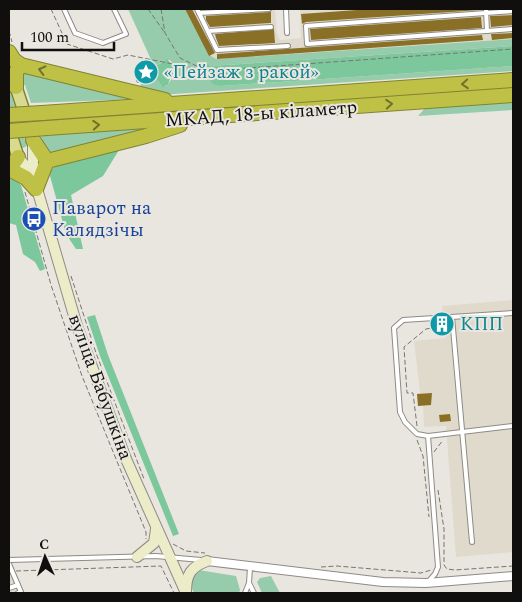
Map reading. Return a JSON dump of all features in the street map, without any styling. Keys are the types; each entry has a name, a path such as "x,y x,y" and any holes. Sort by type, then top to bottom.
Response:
{"highway":[{"path":"9,52 14,60 21,65 137,87 180,104"},
{"path":"12,82 21,65"},
{"name":"МКАД, 18-ы кіламетр","path":"9,115 513,80"},
{"name":"МКАД, 18-ы кіламетр","path":"9,129 218,117 513,95"},
{"path":"12,164 26,178 35,182 47,161 146,136 187,123 218,117"},
{"path":"33,140 47,161"}],"main road":[{"path":"12,82 33,140"},
{"path":"9,129 12,164"}],"street":[{"name":"вуліца Бабушкіна","path":"33,140 35,182 77,326 126,459 186,593"},
{"path":"137,557 154,542 156,528"},
{"path":"186,593 190,571 206,557 250,568 383,582 426,583 513,576"}],"lane":[{"path":"64,9 75,33 103,43 126,34 114,9"},
{"path":"269,9 198,11 217,50 288,46"},
{"path":"286,9 287,34"},
{"path":"486,11 487,31"},
{"path":"513,11 486,11 306,26 307,44 513,29"},
{"path":"208,31 270,27"},
{"path":"137,87 138,70"},
{"path":"137,87 150,79"},
{"path":"513,312 403,320 394,328 401,417 417,434 428,436 461,430 513,426"},
{"path":"452,317 472,542"},
{"path":"426,583 435,574 438,566 428,436"},
{"path":"9,560 169,556 206,557"},
{"path":"9,564 21,592 18,593"},
{"path":"245,593 249,583 250,568"},
{"path":"249,583 254,593"},
{"path":"9,588 18,585"}],"path":[{"path":"51,9 67,44 113,59 128,54 207,71 513,49"},
{"path":"148,9 180,58 207,71"},
{"path":"162,9 165,33"},
{"path":"28,203 67,331 102,427 146,532 146,542"},
{"path":"70,270 96,353 144,478"},
{"path":"417,430 413,393 407,394 404,347 426,329 438,327"},
{"path":"416,439 422,456 429,520"},
{"path":"432,454 443,440"},
{"path":"436,482 444,529 444,565 447,569 513,566"},
{"path":"170,537 174,545 206,557"},
{"path":"12,573 19,570 161,566 174,593"},
{"path":"314,568 336,566 421,573 430,570 434,566"}],"shaded area":[{"path":"185,9 275,9 277,33 280,40 301,38 300,9 513,9 513,39 216,59 209,56"},
{"path":"513,300 513,552 456,557 446,426 424,427 423,405 418,406 417,394 420,393 414,341 446,338 442,306"},
{"path":"9,557 22,587 25,593 9,593"}],"green space":[{"path":"128,9 185,9 209,55 216,59 513,39 513,46 210,66 205,63 221,86 513,66 513,71 159,95 140,88 141,84 153,81 152,69 161,86 167,86 177,70 170,60 163,61 158,65 153,64"},
{"path":"513,46 513,66 221,86 213,84 203,66 207,63 210,66"},
{"path":"167,59 177,70 177,74 170,78 168,85 162,87 153,73 152,66 153,64 158,65"},
{"path":"19,72 139,99 31,103 25,85 22,85"},
{"path":"9,88 27,146 23,148 21,147 9,108"},
{"path":"513,100 513,110 418,116 428,105"},
{"path":"174,124 52,155 44,150 41,136"},
{"path":"119,150 103,176 71,195 83,249 76,249 66,234 50,176 51,170 59,163"},
{"path":"9,177 21,185 45,269 40,271 35,262 23,254 16,225 9,223"},
{"path":"95,315 108,355 179,534 173,536 100,356 87,317"},
{"path":"198,570 236,576 240,590 239,593 194,593 190,584 191,574"},
{"path":"271,576 280,593 262,593 257,582 260,578"}],"building":[{"path":"185,9 192,9 215,53 209,56"},
{"path":"371,9 480,10 306,22 302,24 301,14"},
{"path":"271,12 271,23 210,27 206,20 206,16"},
{"path":"513,15 513,25 491,27 490,16"},
{"path":"481,17 482,28 311,40 310,29"},
{"path":"274,29 275,43 219,46 215,34"},
{"path":"513,33 513,38 492,40 491,34"},
{"path":"482,35 483,40 217,59 217,54"},
{"name":"КПП","path":"445,321 446,329 438,329 438,322"},
{"path":"432,393 431,405 418,406 417,394"},
{"path":"450,414 451,421 440,422 439,415"}],"place":[{"name":"«Пейзаж з ракой»","path":"146,72"},
{"name":"Паварот на Калядзічы","path":"34,219"},
{"name":"КПП","path":"442,324"}]}
